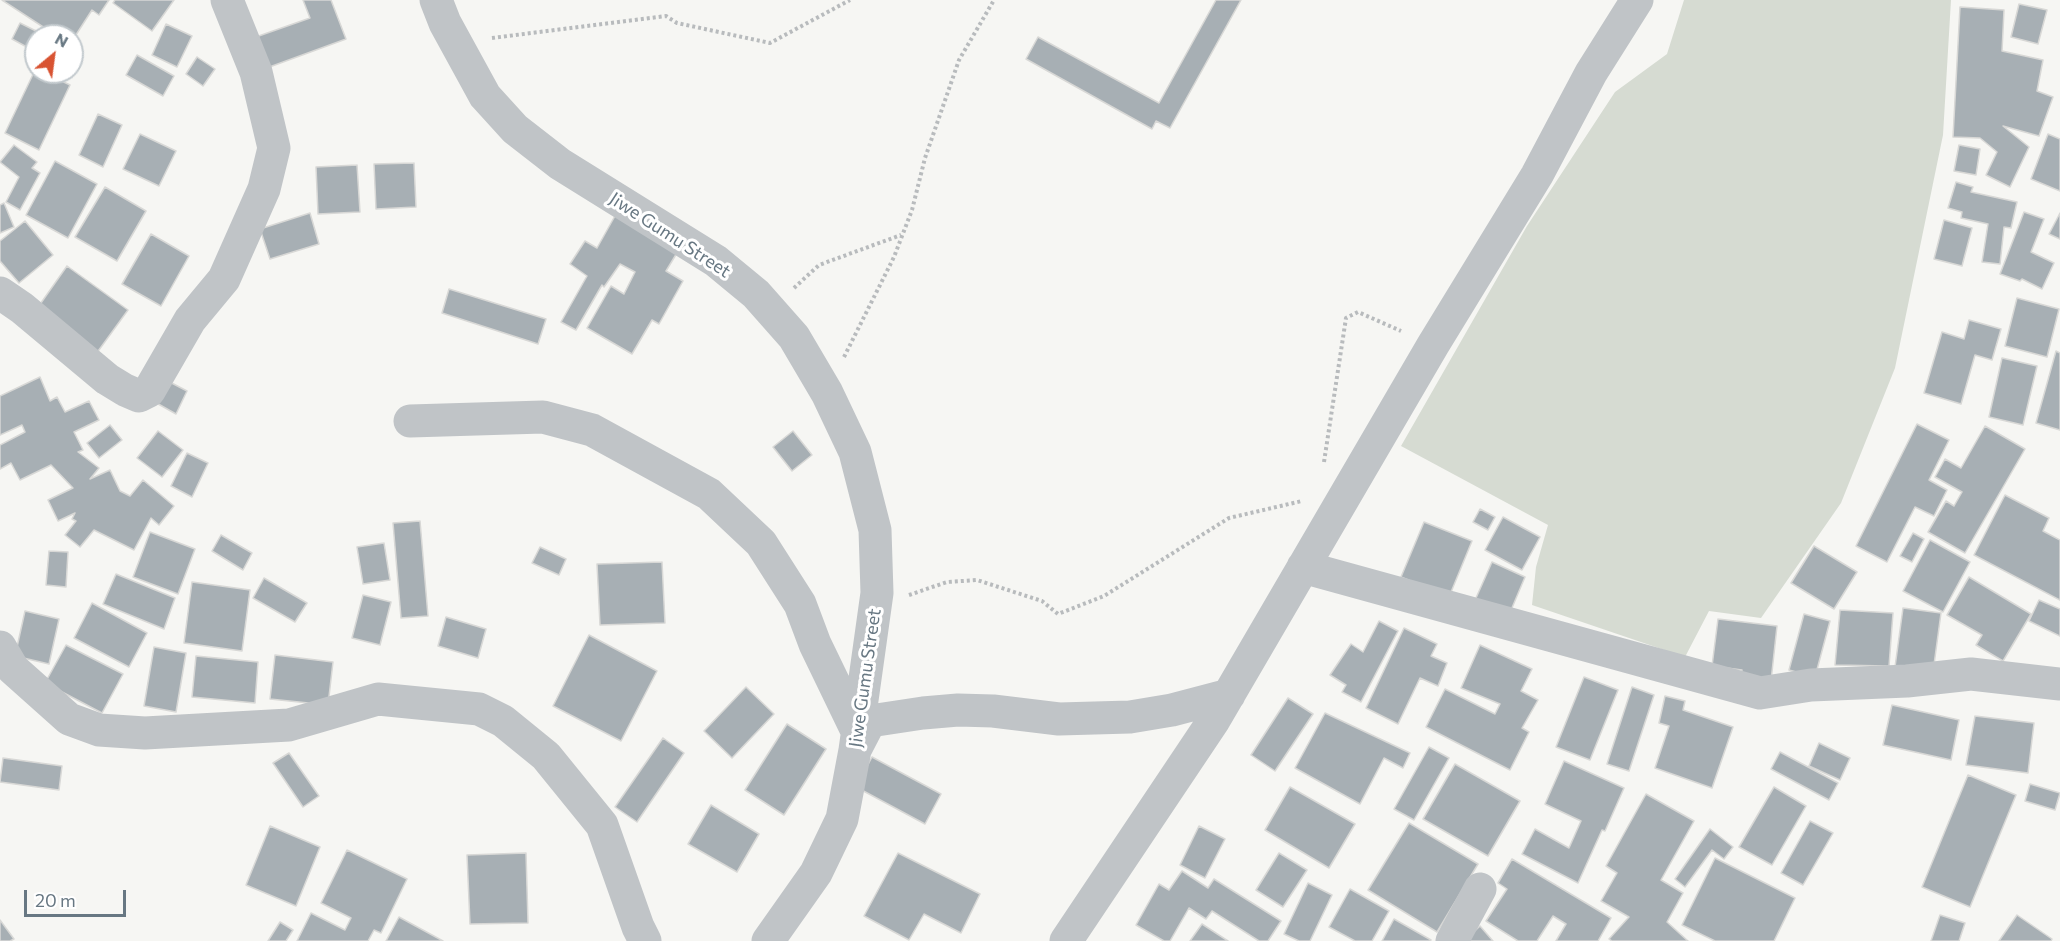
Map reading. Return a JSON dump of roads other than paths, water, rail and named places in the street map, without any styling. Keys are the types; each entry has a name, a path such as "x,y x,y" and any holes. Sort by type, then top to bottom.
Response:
{"street":[{"path":"0,293 22,308 107,379 139,396 149,391 190,320 224,279 264,189 274,148 256,72 227,0"},
{"name":"Jiwe Gumu Street","path":"436,0 455,43 485,96 515,129 560,164 716,261 756,294 794,337 827,393 855,452 875,531 877,593 856,741 842,819 816,873 768,941"},
{"path":"1066,941 1214,720 1433,345 1537,175 1592,73 1637,0"},
{"path":"410,421 543,417 592,430 709,494 761,543 800,604 856,741"},
{"path":"1303,567 1760,693 1811,685 1907,681 1971,674 2060,684"},
{"path":"0,647 13,669 69,719 99,730 145,733 289,725 378,699 479,709 503,722 546,756 602,825 645,941"},
{"path":"856,741 870,721 923,713 958,710 993,711 1059,719 1130,717 1172,710 1228,695"},
{"path":"1452,941 1480,889"}]}
